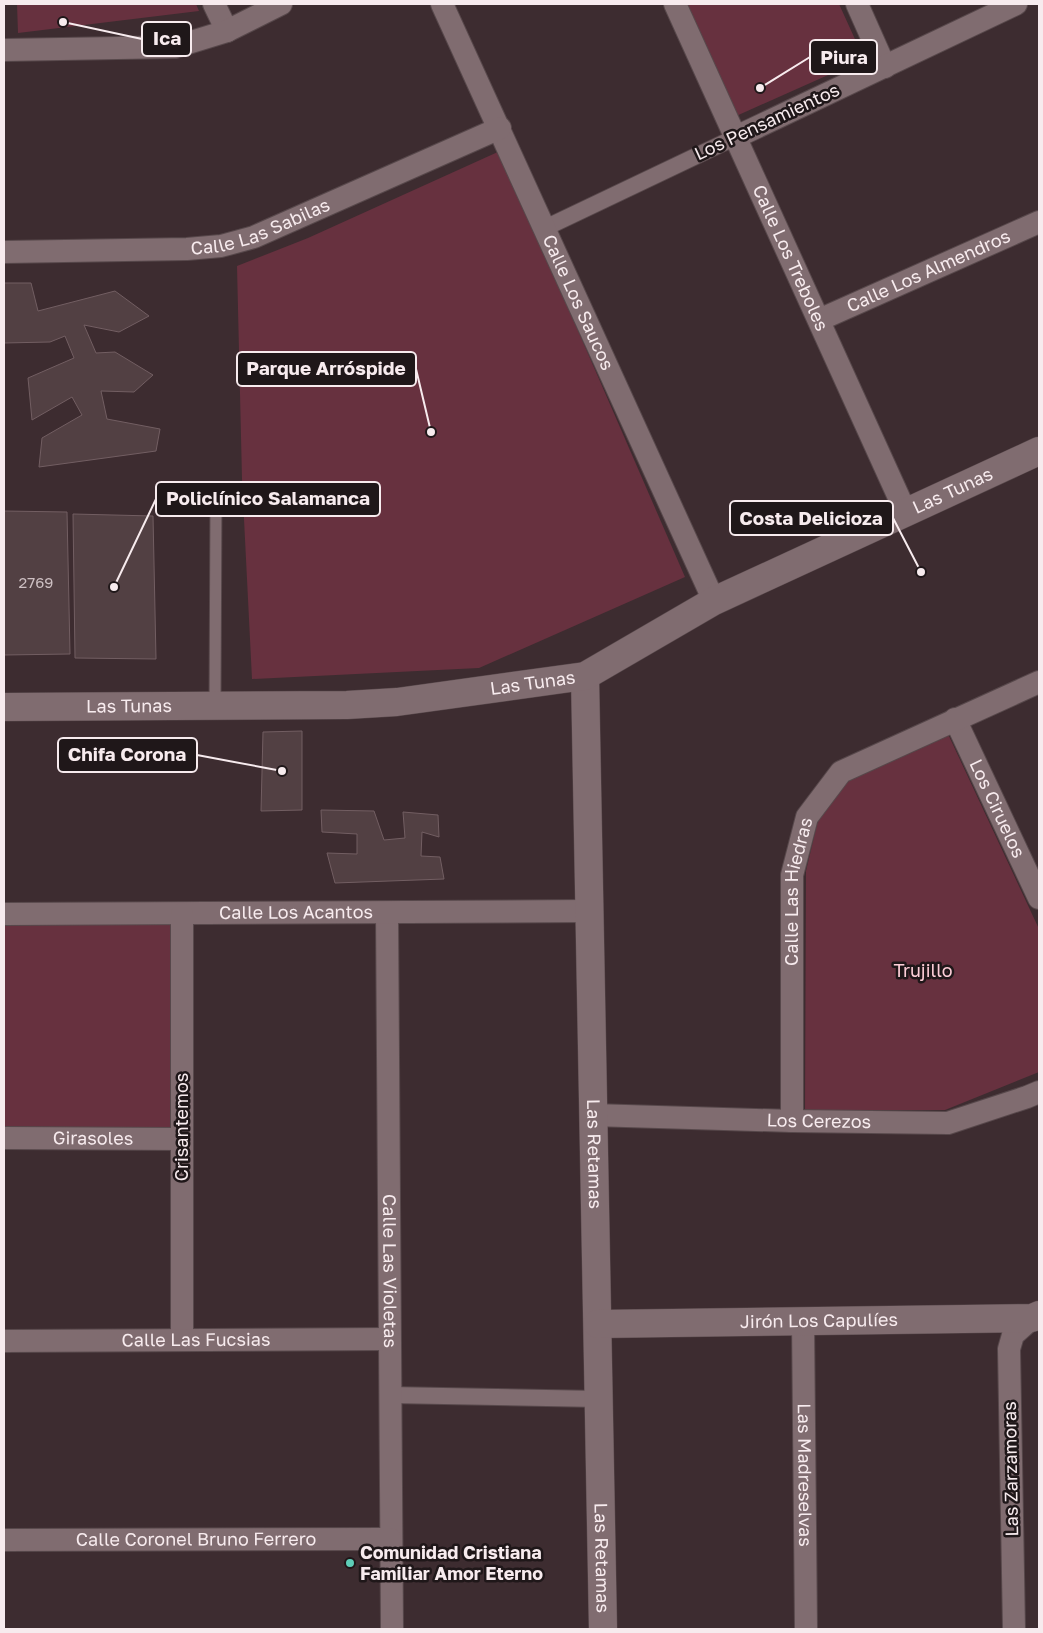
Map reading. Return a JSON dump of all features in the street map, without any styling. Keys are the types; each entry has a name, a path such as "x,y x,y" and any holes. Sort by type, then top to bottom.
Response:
{"street":[{"path":"214,4 227,31"},
{"path":"4,50 175,47 227,31 281,4"},
{"name":"Calle Los Saucos","path":"442,4 714,601"},
{"name":"Calle Los Treboles","path":"676,4 906,513"},
{"path":"857,4 885,67"},
{"name":"Los Pensamientos","path":"545,228 1016,4"},
{"name":"Calle Las Sabilas","path":"4,252 187,249 221,246 254,237 500,128"},
{"name":"Calle Los Almendros","path":"819,320 1039,222"},
{"name":"Las Tunas","path":"4,707 348,705 397,702 585,676 714,601 1039,451"},
{"name":"Las Retamas","path":"585,676 602,1629"},
{"name":"Calle Las Hiedras","path":"792,1121 792,875 808,817 841,772 1039,682"},
{"name":"Los Ciruelos","path":"955,719 1039,898"},
{"name":"Calle Los Acantos","path":"4,914 590,911"},
{"name":"Calle Las Violetas","path":"387,912 392,1629"},
{"name":"Crisantemos","path":"182,914 182,1340"},
{"name":"Los Cerezos","path":"594,1115 792,1121 948,1122 1027,1098 1039,1092"},
{"name":"Girasoles","path":"4,1138 182,1139"},
{"name":"Jirón Los Capulíes","path":"598,1324 1036,1317"},
{"name":"Las Zarzamoras","path":"1014,1629 1009,1349 1014,1335 1036,1317"},
{"name":"Las Madreselvas","path":"803,1321 806,1629"},
{"name":"Calle Las Fucsias","path":"4,1341 389,1339"},
{"path":"390,1395 598,1398"},
{"name":"Calle Coronel Bruno Ferrero","path":"4,1540 390,1539"}],"lane":[{"path":"214,706 216,498"}],"green space":[{"path":"17,4 196,4 199,11 18,33"},
{"path":"683,4 839,4 864,59 734,117"},
{"path":"500,151 685,577 479,668 252,679 242,479 237,266 308,238"},
{"name":"Trujillo","path":"948,734 1039,929 1039,1072 945,1110 805,1110 806,871 818,820 847,779"},
{"path":"4,920 172,922 174,1134 4,1132"}],"building":[{"path":"4,283 31,283 38,311 115,291 149,316 119,332 84,325 96,353 115,352 153,375 134,392 101,391 107,419 160,429 156,451 39,467 42,438 82,415 72,397 32,420 28,378 74,358 65,336 50,342 4,343"},
{"path":"4,511 67,512 70,654 4,655"},
{"path":"73,514 153,516 156,659 75,658"},
{"path":"302,731 302,810 261,811 263,732"},
{"path":"321,810 374,811 384,840 405,838 403,812 438,815 439,837 422,832 421,856 440,857 444,879 335,883 327,853 357,854 357,834 322,832"}],"place":[{"name":"Ica","path":"63,22"},
{"name":"Piura","path":"760,88"},
{"name":"Parque Arróspide","path":"431,432"},
{"name":"Costa Delicioza","path":"921,572"},
{"name":"Policlínico Salamanca","path":"114,587"},
{"name":"Chifa Corona","path":"282,771"},
{"name":"Comunidad Cristiana Familiar Amor Eterno","path":"350,1563"}]}
